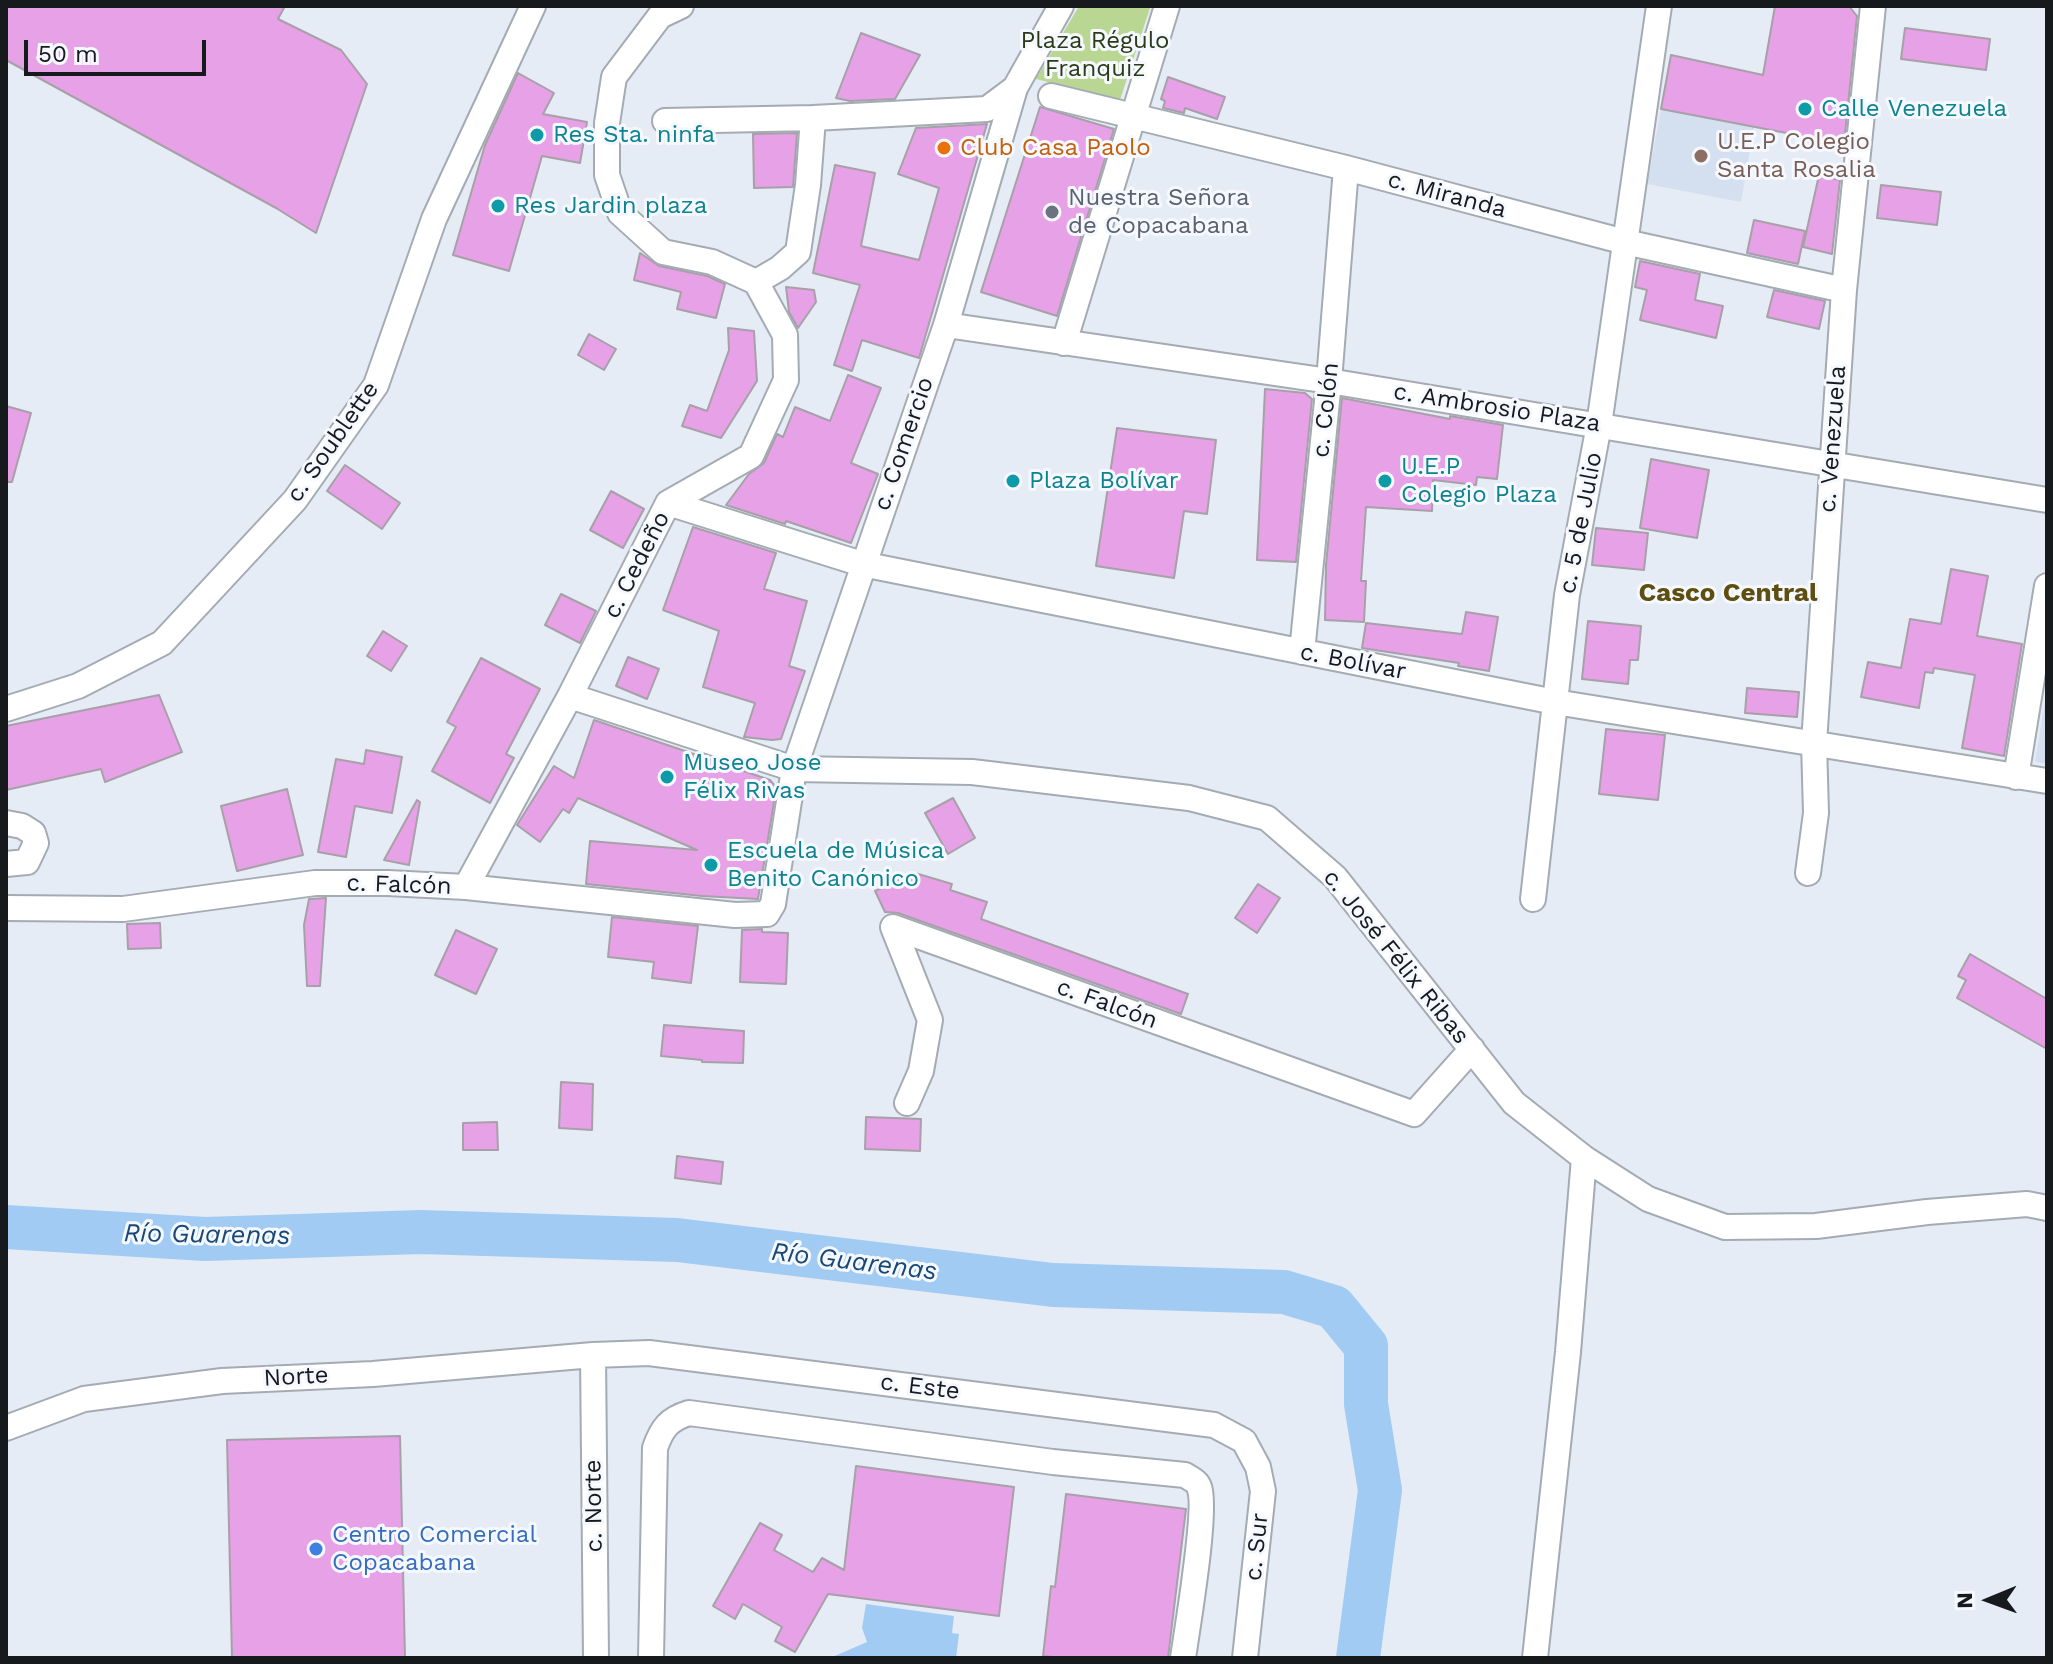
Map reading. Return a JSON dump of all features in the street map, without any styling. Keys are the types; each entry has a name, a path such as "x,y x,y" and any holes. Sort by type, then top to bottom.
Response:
{"street":[{"name":"c. Soublette","path":"6,709 78,686 162,643 295,500 376,385 434,219 533,6"},
{"path":"681,6 660,16 614,77 607,123 607,175 620,213 663,252 712,262 756,282 780,268 798,252 808,185 813,118"},
{"name":"c. Comercio","path":"775,891 794,769 946,325 1015,88 1061,6"},
{"path":"1064,343 1167,6"},
{"name":"c. 5 de Julio","path":"1533,899 1567,595 1599,425 1659,6"},
{"name":"c. Venezuela","path":"1808,873 1816,813 1814,743 1831,462 1844,290 1873,6"},
{"path":"665,121 813,118 987,109 1015,88"},
{"name":"c. Miranda","path":"1051,96 1346,168 1625,242 1844,290"},
{"name":"c. Colón","path":"1302,652 1346,168"},
{"name":"c. Cedeño","path":"466,887 570,696 668,503 751,456 786,380 785,335 756,282"},
{"name":"c. Ambrosio Plaza","path":"946,325 1329,381 2047,500"},
{"name":"c. Bolívar","path":"668,503 862,564 1555,702 2047,781"},
{"path":"2016,777 2047,586"},
{"name":"c. José Félix Ribas","path":"570,696 794,769 972,772 1189,798 1267,818 1335,877 1514,1103 1584,1158 1648,1199 1725,1227 1816,1226 1927,1212 2027,1204 2047,1208"},
{"path":"6,823 22,826 33,833 36,843 27,862 6,864"},
{"name":"c. Falcón","path":"6,908 123,909 315,883 388,883 466,887 753,916 767,914 775,891"},
{"name":"c. Falcón","path":"907,1103 921,1071 930,1020 893,927 1414,1114 1472,1049"},
{"path":"1535,1658 1568,1352 1584,1158"},
{"name":"c. Este","path":"593,1355 649,1353 1175,1419 1214,1425 1244,1441"},
{"name":"Norte","path":"6,1428 84,1399 222,1381 373,1374 593,1355"},
{"name":"c. Norte","path":"593,1355 596,1658"},
{"path":"651,1658 655,1448 660,1433 672,1418 689,1413 1053,1462 1185,1475 1196,1481 1201,1490 1201,1518 1183,1658"},
{"name":"c. Sur","path":"1244,1441 1258,1467 1263,1491 1245,1658"}],"shaded area":[{"name":"U.E.P Colegio Santa Rosalia","path":"1661,109 1754,127 1741,202 1647,184"},
{"path":"2047,689 2047,764 2035,762"}],"green space":[{"name":"Plaza Régulo Franquiz","path":"1079,6 1150,8 1120,100 1036,79"}],"water":[{"path":"866,1604 954,1616 952,1633 959,1634 956,1658 830,1658 867,1642 862,1628"}],"building":[{"path":"6,6 285,6 278,19 341,50 367,84 316,233 6,60"},
{"path":"1775,6 1849,6 1857,16 1844,144 1661,109 1671,55 1763,75"},
{"path":"1905,28 1990,39 1986,70 1901,59"},
{"path":"861,33 920,55 895,99 850,101 836,98"},
{"path":"518,73 554,93 543,114 587,122 580,163 542,156 509,271 453,255 485,145"},
{"path":"1168,77 1225,97 1217,119 1185,108 1184,113 1163,108 1165,101 1161,99"},
{"name":"Nuestra Señora de Copacabana","path":"1040,107 1114,129 1057,316 981,292"},
{"path":"987,124 919,358 862,340 852,371 834,365 860,285 813,273 835,165 875,173 861,246 919,260 939,188 898,174 916,128"},
{"path":"797,133 793,187 754,188 753,134"},
{"path":"1819,175 1840,180 1832,254 1803,247"},
{"path":"1881,185 1941,192 1937,225 1877,218"},
{"path":"1754,220 1805,231 1798,264 1747,253"},
{"path":"640,253 659,266 707,276 725,284 716,318 677,309 681,292 634,280"},
{"path":"1640,261 1700,274 1695,300 1723,306 1716,338 1640,320 1647,290 1635,287"},
{"path":"786,287 814,290 816,302 798,328 789,312"},
{"path":"1774,290 1825,301 1819,329 1767,317"},
{"path":"728,328 754,331 757,381 721,438 682,426 690,405 707,411 729,350"},
{"path":"589,334 616,349 604,370 578,355"},
{"path":"848,375 881,388 851,463 878,474 851,543 726,505 749,474 764,463 777,434 783,437 795,407 830,421"},
{"path":"1265,389 1305,393 1312,399 1296,562 1257,560"},
{"path":"1342,398 1450,419 1450,416 1503,425 1497,479 1477,477 1476,485 1433,480 1432,511 1366,507 1361,581 1366,581 1364,622 1325,620 1326,565"},
{"path":"6,406 31,413 12,482 6,482"},
{"path":"1117,428 1216,440 1207,514 1184,511 1174,578 1096,566"},
{"path":"1651,459 1709,470 1697,538 1640,528"},
{"path":"345,465 400,503 382,529 327,491"},
{"path":"611,491 644,509 623,548 590,530"},
{"path":"693,527 776,553 764,589 807,601 789,666 805,671 781,739 744,737 755,703 703,687 719,631 663,610"},
{"path":"1596,528 1648,533 1644,570 1592,565"},
{"path":"1951,569 1988,576 1977,636 2022,644 2004,756 1962,748 1975,675 1934,668 1933,673 1925,672 1919,708 1861,697 1868,662 1901,668 1910,619 1941,624"},
{"path":"561,594 596,611 580,643 545,625"},
{"path":"1466,612 1498,617 1489,671 1458,666 1459,663 1362,648 1366,623 1462,634"},
{"path":"1588,621 1641,626 1638,660 1630,660 1628,684 1582,679"},
{"path":"383,631 407,646 391,671 367,656"},
{"path":"628,657 659,669 647,699 616,686"},
{"path":"481,658 540,689 506,754 514,758 490,803 432,771 456,727 447,722"},
{"path":"1747,688 1799,692 1797,717 1745,713"},
{"path":"159,695 182,752 105,782 101,769 6,790 6,726"},
{"path":"594,720 770,780 775,786 775,796 758,899 586,884 590,841 697,850 578,798 569,813 563,809 540,842 517,825 554,766 574,778"},
{"path":"1606,729 1665,735 1658,800 1599,794"},
{"path":"366,750 402,757 392,813 355,806 346,857 318,852 336,759 364,764"},
{"path":"287,789 303,855 237,871 221,806"},
{"path":"953,798 975,838 948,854 925,813"},
{"path":"417,800 420,802 409,865 384,860"},
{"path":"915,873 952,884 950,890 987,902 981,919 1188,994 1181,1014 898,913 885,912 875,891"},
{"path":"1258,884 1280,898 1257,933 1235,918"},
{"path":"326,898 320,986 307,986 304,925 309,899"},
{"path":"612,917 698,926 691,983 652,978 654,962 608,957"},
{"path":"160,923 161,948 128,949 127,924"},
{"path":"762,929 762,932 788,933 786,984 740,982 742,930"},
{"path":"456,930 497,949 476,994 435,975"},
{"path":"1970,954 2047,999 2047,1049 1957,998 1966,980 1958,976"},
{"path":"664,1025 744,1031 743,1063 702,1062 661,1056"},
{"path":"561,1082 593,1084 592,1130 559,1128"},
{"path":"866,1117 921,1119 920,1151 865,1149"},
{"path":"497,1122 498,1150 463,1150 463,1123"},
{"path":"677,1156 723,1162 721,1184 675,1178"},
{"name":"Centro Comercial Copacabana","path":"400,1436 405,1658 232,1658 227,1440"},
{"path":"856,1466 1014,1487 999,1616 828,1594 795,1652 775,1641 782,1627 743,1604 735,1619 713,1606 760,1523 782,1535 774,1550 813,1572 822,1558 844,1570"},
{"path":"1066,1494 1186,1509 1168,1658 1043,1656"}],"waterway":[{"name":"Río Guarenas","path":"6,1227 205,1239 421,1232 677,1240 1053,1285 1284,1292 1334,1307 1366,1346 1366,1404 1380,1490 1358,1658"}],"place":[{"name":"Calle Venezuela","path":"1805,109"},
{"name":"Res Sta. ninfa","path":"537,135"},
{"name":"Club Casa Paolo","path":"944,148"},
{"name":"U.E.P Colegio Santa Rosalia","path":"1701,156"},
{"name":"Res Jardin plaza","path":"498,206"},
{"name":"Nuestra Señora de Copacabana","path":"1052,212"},
{"name":"Plaza Bolívar","path":"1013,481"},
{"name":"U.E.P Colegio Plaza","path":"1385,481"},
{"name":"Museo Jose Félix Rivas","path":"667,777"},
{"name":"Escuela de Música Benito Canónico","path":"711,865"},
{"name":"Centro Comercial Copacabana","path":"316,1549"}],"district":[{"name":"Casco Central","path":"1728,593"}]}
